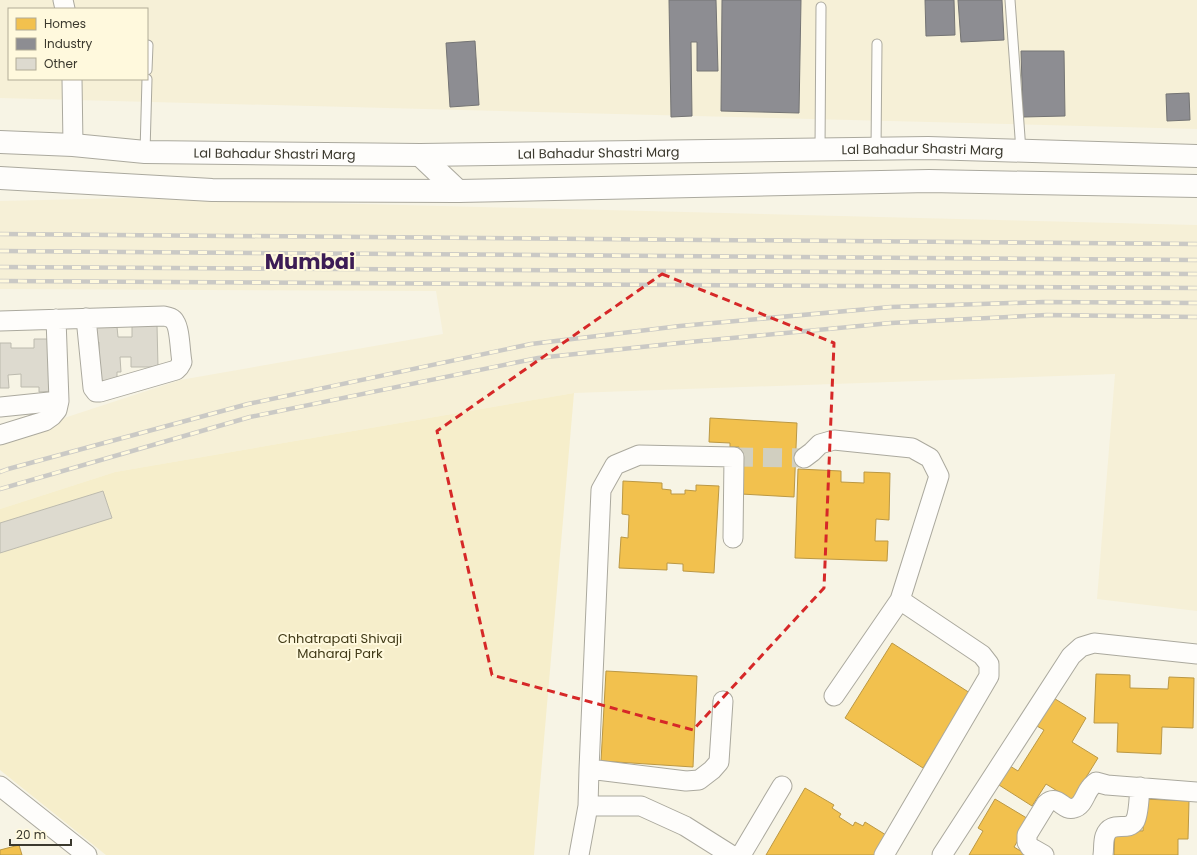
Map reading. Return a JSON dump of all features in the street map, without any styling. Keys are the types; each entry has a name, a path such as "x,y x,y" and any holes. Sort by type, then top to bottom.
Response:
{"main road":[{"name":"Lal Bahadur Shastri Marg","path":"0,142 72,145 145,152 420,155 928,148 1197,156"},
{"path":"928,148 929,181"},
{"path":"420,155 458,191"},
{"path":"0,178 212,190 458,191 929,181 1197,186"}],"street":[{"path":"72,80 72,145"},
{"path":"0,321 86,318 164,316 170,317 175,321 177,327 182,362 180,367 176,370 96,392 93,388 86,318"},
{"path":"0,435 45,421 57,410 59,401 56,319"},
{"path":"0,407 59,401"},
{"path":"804,458 820,444 834,440 912,448 930,458 939,476 900,600 834,696"},
{"path":"579,855 588,806 601,490 615,465 639,455 734,457 733,538"},
{"path":"884,855 989,676 989,664 982,655 900,600"},
{"path":"942,855 1071,656 1081,646 1094,643 1197,654"},
{"path":"589,769 686,781 699,780 712,770 719,762 723,701"},
{"path":"1044,855 1030,847 1027,842 1027,835 1049,801 1054,800 1069,808 1075,808 1080,804 1090,788 1096,782 1107,785 1197,792"},
{"path":"0,786 87,855"},
{"path":"741,855 782,786"},
{"path":"1103,855 1105,836 1110,828 1115,826 1129,826 1134,822 1136,818 1140,787"},
{"path":"588,806 641,806 685,826 731,855"}],"lane":[{"path":"1010,0 1021,151"},
{"path":"820,150 821,7"},
{"path":"876,149 877,44"},
{"path":"145,152 147,80"}],"highlighted area":[{"path":"662,274 834,343 824,588 693,730 492,675 437,431"}],"shaded area":[{"path":"0,0 1197,0 1197,129 0,98"},
{"path":"128,198 1197,225 1197,611 1097,599 1115,374 574,393 115,472 0,509 0,439 180,380 443,334 436,291 0,289 0,201"}],"green space":[{"name":"Chhatrapati Shivaji Maharaj Park","path":"574,393 534,855 106,855 0,770 0,509 115,472"}],"building: Homes":[{"path":"710,418 797,423 794,497 741,494 739,447 730,447 730,443 709,442"},
{"path":"798,469 841,471 841,482 864,483 864,472 890,473 889,520 876,519 875,541 888,541 887,561 795,558"},
{"path":"623,481 662,483 662,489 671,490 671,494 685,494 685,490 696,491 696,485 719,486 714,573 683,571 683,564 667,563 667,570 619,568 621,537 628,538 629,515 622,514"},
{"path":"892,643 970,693 923,768 845,718"},
{"path":"606,671 697,676 693,767 601,761"},
{"path":"1096,674 1130,675 1130,688 1168,689 1169,677 1194,678 1193,728 1162,727 1161,754 1117,752 1118,723 1094,723"},
{"path":"1052,697 1086,718 1072,742 1098,758 1072,800 1046,784 1032,806 999,785 1010,766 1018,771 1044,730 1035,725"},
{"path":"805,788 834,805 832,808 841,814 839,817 853,826 855,822 863,826 865,822 886,835 875,855 766,855"},
{"path":"995,799 1030,820 1014,847 1027,855 969,855 983,831 978,828"},
{"path":"1144,799 1189,801 1188,839 1178,839 1178,855 1114,855 1115,829 1143,831"},
{"path":"19,845 22,855 0,855 0,850"}],"building: Industry":[{"path":"669,0 716,0 718,71 697,71 697,42 691,42 692,116 671,117"},
{"path":"722,0 801,0 799,113 721,111"},
{"path":"925,0 954,0 955,35 926,36"},
{"path":"958,0 1002,0 1004,40 961,42"},
{"path":"475,41 479,105 450,107 446,43"},
{"path":"1021,51 1064,51 1065,116 1023,117"},
{"path":"1189,93 1190,120 1167,121 1166,94"}],"building: Other":[{"path":"94,325 117,327 118,337 132,337 132,326 157,325 158,367 131,367 131,357 120,357 121,372 117,372 117,380 95,381 99,362 99,342 94,342"},
{"path":"34,339 52,339 54,391 39,392 39,387 21,387 21,374 8,375 9,388 0,388 0,343 11,343 11,348 34,348"},
{"path":"103,491 112,518 0,553 0,523"}],"tunnel":[{"path":"734,457 804,458"}],"railway":[{"path":"0,234 1197,244"},
{"path":"0,251 1197,260"},
{"path":"0,267 1197,274"},
{"path":"0,281 1197,288"},
{"path":"0,472 248,404 531,344 680,326 891,307 1043,302 1197,303"},
{"path":"0,489 250,417 538,358 891,323 1047,315 1197,317"}],"district":[{"name":"Mumbai","path":"310,262"}]}
